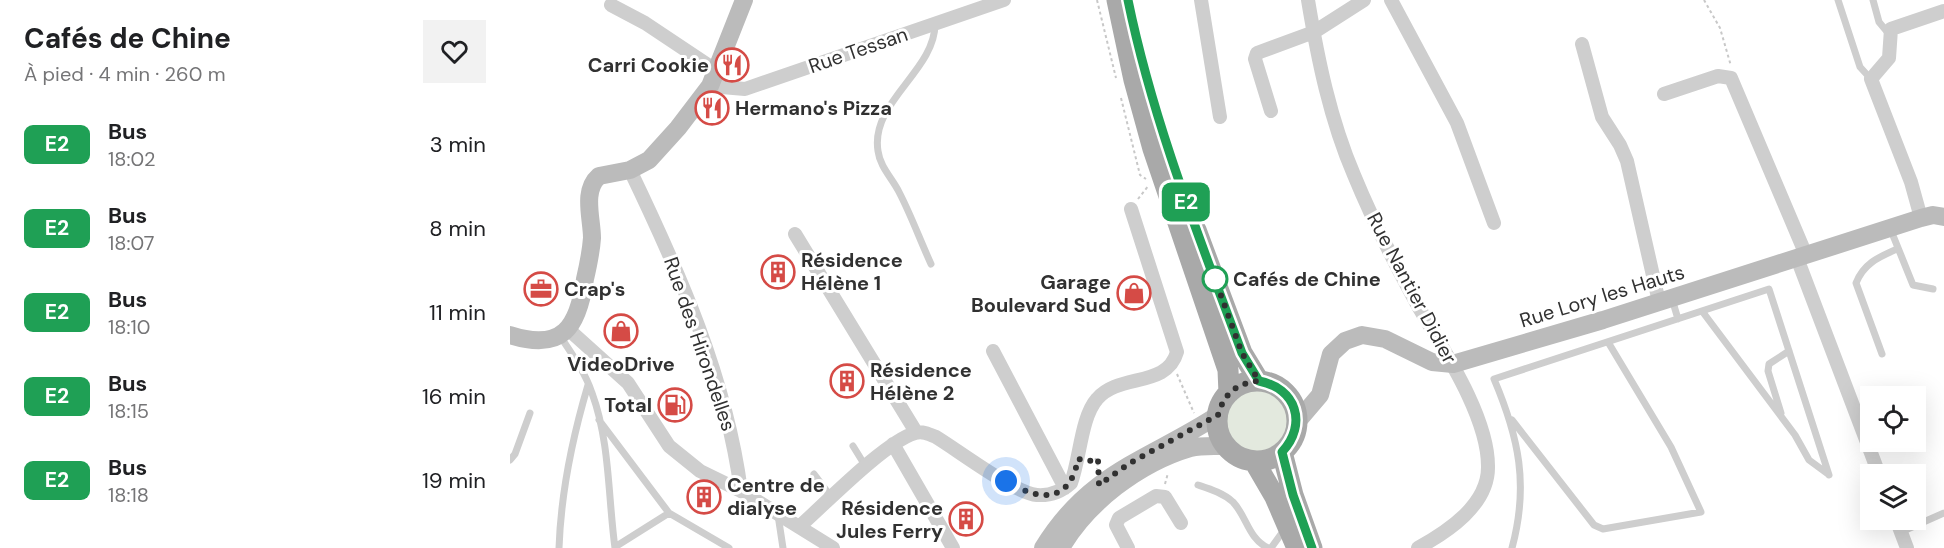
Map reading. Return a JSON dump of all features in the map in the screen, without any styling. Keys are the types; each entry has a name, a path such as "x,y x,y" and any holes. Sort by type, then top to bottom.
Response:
{"main road":[{"path":"1117,0 1134,80 1242,353 1259,381"},
{"path":"1128,0 1147,80 1159,145 1161,171 1228,370 1229,393"},
{"path":"1259,381 1279,387 1301,410 1290,444 1274,457 1254,460 1234,453 1226,446 1218,426 1218,415 1229,393 1238,386 1259,381"},
{"path":"1282,452 1293,495 1312,548"},
{"path":"1254,460 1297,548"}],"street":[{"path":"510,335 544,341 564,332 581,307 592,239 591,186 599,176 630,170 649,160 664,146 713,78 744,0"},
{"name":"Rue Tessan","path":"713,78 745,89 1004,0"},
{"path":"1201,0 1220,117"},
{"name":"Rue Nantier Didier","path":"1308,0 1333,119 1354,176 1418,304 1452,364 1484,438 1488,468 1484,489 1448,532 1418,548"},
{"path":"1271,111 1255,59 1257,53 1314,32 1364,0"},
{"path":"1391,0 1457,123 1494,223"},
{"path":"611,5 645,23 713,78"},
{"path":"1921,218 1911,182 1871,79 1889,58 1889,34 1894,27 1944,12"},
{"path":"1582,44 1602,117 1620,145 1627,161 1665,300"},
{"path":"1664,94 1718,76 1731,78 1801,256 1875,464"},
{"name":"Rue des Hirondelles","path":"630,170 680,274 724,401 736,453 741,490"},
{"path":"800,526 893,444 916,432 926,432 936,437 1023,492 1048,495 1071,483 1090,411 1097,398 1108,390 1128,382 1165,371 1174,363 1177,352 1131,209"},
{"name":"Rue Lory les Hauts","path":"1301,410 1320,395 1332,354 1345,341 1362,335 1385,339 1432,362 1452,364 1665,300 1921,218 1943,214"},
{"path":"795,234 916,432"},
{"path":"564,332 628,383 669,446 700,471 741,490 833,548"},
{"path":"993,351 1065,488"},
{"path":"1043,548 1062,521 1099,485 1130,463 1200,427 1218,415"},
{"path":"893,444 952,548"},
{"path":"1061,548 1083,518 1120,485 1159,461 1191,448 1226,446"},
{"path":"1128,548 1116,525 1119,518 1124,513 1161,495 1169,502 1180,523"},
{"path":"1901,530 1907,548"},
{"path":"1448,532 1449,548"}],"lane":[{"path":"1838,0 1860,67 1871,79"},
{"path":"1873,0 1880,22 1889,34"},
{"path":"931,264 898,191 881,164 877,149 881,124 930,48 935,24"},
{"path":"1890,228 1913,285 1933,289"},
{"path":"1882,354 1856,283 1860,272 1875,259 1897,249"},
{"path":"1512,548 1521,490 1520,454 1511,418 1494,380 1677,319 1769,289 1829,475 1809,460 1783,420 1702,311"},
{"path":"1665,300 1677,319"},
{"path":"564,332 588,385 598,418 607,459 615,548 669,513"},
{"path":"1511,418 1594,525 1603,529 1701,512 1671,447 1608,342"},
{"path":"1783,420 1768,371 1769,363 1789,351"},
{"path":"559,548 560,504 575,431 588,385"},
{"path":"510,460 515,454 530,413"},
{"path":"598,418 669,513 729,548"},
{"path":"853,446 866,467"},
{"path":"814,474 832,498"},
{"path":"1198,485 1214,490 1233,503 1254,538 1269,548 1288,526"},
{"path":"778,512 783,548"},
{"path":"1926,518 1944,513"}],"path":[{"path":"1704,0 1720,28 1730,62 1731,78"},
{"path":"1131,209 1161,171"},
{"path":"1178,376 1200,427"},
{"path":"1078,459 1098,460 1099,485"},
{"path":"1161,495 1166,474 1177,470"}],"shaded area":[{"path":"1251,389 1263,389 1280,398 1287,409 1289,421 1287,433 1280,444 1263,453 1251,453 1239,448 1230,439 1225,427 1225,415 1230,403 1239,394"}],"bus line":[{"name":"E2","path":"1128,0 1165,142 1242,353 1259,381 1279,387 1293,404 1297,422 1295,433 1290,444 1282,452 1293,495 1312,548"}],"place":[{"name":"Carri Cookie","path":"732,65"},
{"name":"Hermano's Pizza","path":"712,108"},
{"name":"Résidence Hélène 1","path":"778,272"},
{"name":"Cafés de Chine","path":"1215,279"},
{"name":"Crap's","path":"541,289"},
{"name":"Garage Boulevard Sud","path":"1134,293"},
{"name":"VideoDrive","path":"621,331"},
{"name":"Résidence Hélène 2","path":"847,381"},
{"name":"Total","path":"675,405"},
{"name":"Centre de dialyse","path":"704,497"},
{"name":"Résidence Jules Ferry","path":"966,519"}],"route":[{"path":"1006,481 1023,492 1048,495 1062,491 1071,483 1078,459 1090,461 1093,458 1098,460 1099,485 1130,463 1200,427 1218,415 1221,403 1238,386 1259,381 1242,353 1215,279"}]}
